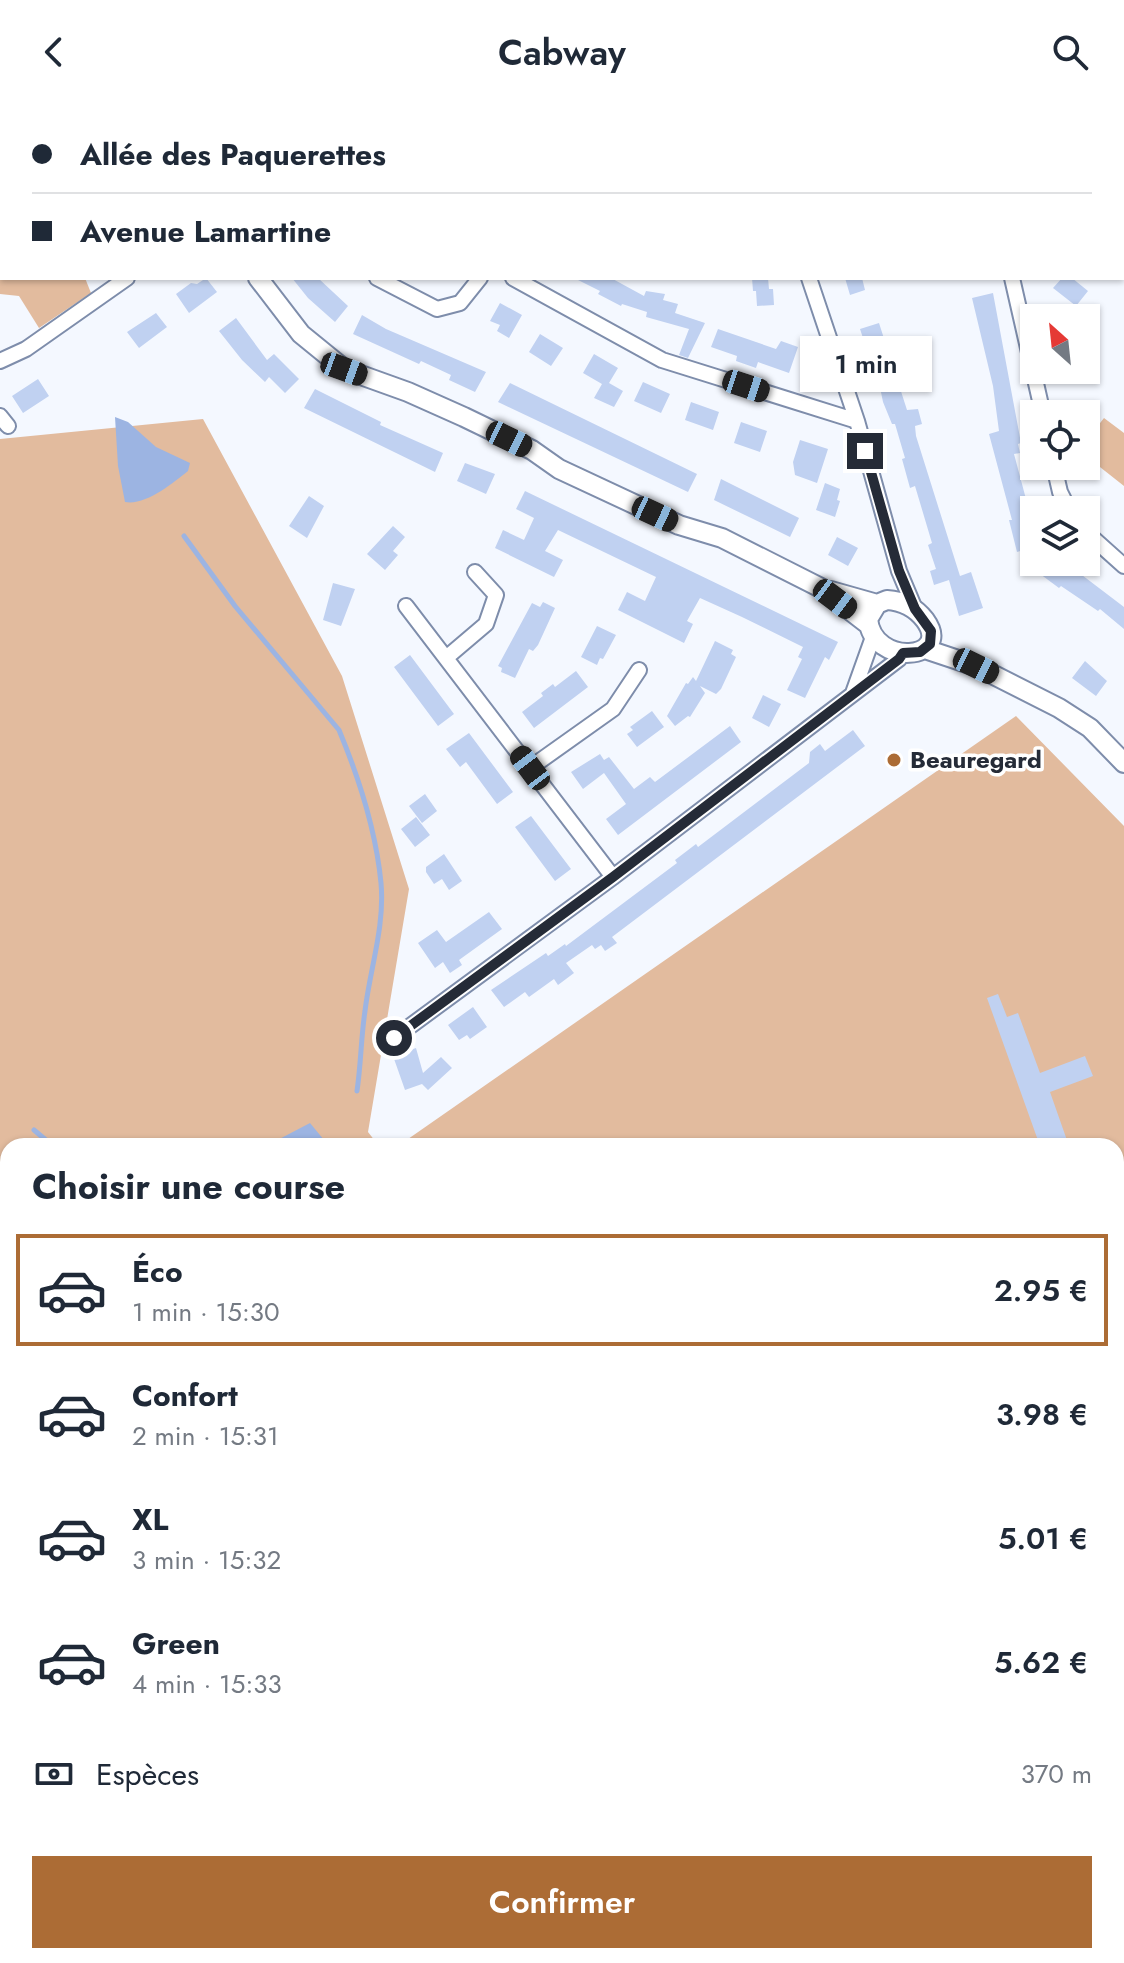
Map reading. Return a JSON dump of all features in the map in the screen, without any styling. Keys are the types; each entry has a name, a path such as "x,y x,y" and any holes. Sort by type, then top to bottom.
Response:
{"street":[{"path":"0,361 26,349 124,280"},
{"path":"260,280 301,334 344,369 408,392 464,417 532,450 559,469 679,525 722,538 821,588 882,602 899,601 915,609"},
{"path":"381,280 437,309 460,303 478,280"},
{"path":"517,280 662,360 857,421"},
{"path":"810,280 857,421 899,571 915,609 928,625 928,642 920,652 903,653 881,645 871,631 821,588"},
{"path":"1012,280 1040,400"},
{"path":"1100,545 1124,566"},
{"path":"852,694 871,631 870,614 882,602 899,571"},
{"path":"446,658 486,624 491,610 496,595 475,572"},
{"path":"406,606 613,877"},
{"path":"928,642 1059,708 1090,728 1124,763"},
{"path":"394,1038 613,877 903,653"},
{"path":"530,768 613,709 639,670"}],"shaded area":[{"path":"0,280 86,280 91,293 39,328 19,296 0,294"},
{"path":"1104,418 1124,433 1124,486 1100,467 1100,423"},
{"path":"203,419 342,676 409,889 368,1132 373,1138 0,1138 0,439"},
{"path":"1016,716 1124,826 1124,1138 409,1138"}],"water":[{"path":"115,417 128,422 156,447 190,463 188,471 150,497 125,502 118,466"},
{"path":"310,1123 322,1138 281,1138"}],"building":[{"path":"208,280 217,292 189,313 176,294 191,283"},
{"path":"294,280 320,280 348,306 335,322"},
{"path":"578,280 615,280 644,296 646,291 665,294 663,300 678,304 675,313 705,323 688,358 679,355 689,329 646,317 647,312 621,306 598,294 600,291"},
{"path":"752,280 768,280 769,289 773,289 774,305 757,306 756,291 753,291"},
{"path":"846,280 862,280 865,290 850,295"},
{"path":"1060,280 1074,280 1088,291 1078,304 1053,288"},
{"path":"993,293 1020,438 1020,453 1014,454 1025,496 1020,496 1020,551 1017,552 1009,520 1012,520 989,434 999,431 993,386 972,298"},
{"path":"500,303 522,315 509,338 497,331 500,325 490,321"},
{"path":"156,313 167,327 139,348 127,332"},
{"path":"362,315 386,329 486,372 475,392 449,380 451,375 353,334"},
{"path":"236,318 267,360 274,354 299,379 285,393 269,377 265,382 219,331"},
{"path":"879,323 907,410 918,409 922,424 915,426 916,436 960,576 971,572 983,608 959,616 949,580 934,585 930,571 936,569 928,545 932,543 915,486 910,488 895,424 892,424 883,402 874,358 870,359 860,329"},
{"path":"718,329 776,349 781,341 798,347 789,373 758,362 756,368 736,361 737,356 711,347"},
{"path":"540,334 563,348 551,366 529,352"},
{"path":"594,354 618,368 609,383 623,391 614,407 594,398 602,384 583,373"},
{"path":"38,379 49,396 23,413 12,396"},
{"path":"643,382 670,394 661,413 634,401"},
{"path":"510,383 697,474 688,492 498,402"},
{"path":"315,389 381,422 380,425 443,453 435,472 304,408"},
{"path":"691,402 719,412 713,430 685,420"},
{"path":"741,422 767,431 760,452 734,443"},
{"path":"800,440 828,449 817,483 795,475 793,462"},
{"path":"465,463 495,474 486,494 457,481"},
{"path":"721,479 799,518 790,537 714,500"},
{"path":"825,483 840,489 835,517 816,510"},
{"path":"525,491 838,642 829,660 825,657 805,698 787,690 802,659 798,657 803,647 742,617 700,598 687,621 693,624 684,643 618,610 627,592 645,601 656,577 558,530 545,551 563,560 554,577 495,548 503,530 524,540 534,518 516,509"},
{"path":"309,496 324,506 307,538 289,526"},
{"path":"393,526 405,537 393,551 398,555 385,570 367,554"},
{"path":"837,537 858,548 848,566 828,555"},
{"path":"1043,576 1083,576 1124,607 1124,629 1100,609 1098,611 1061,586 1059,588"},
{"path":"333,583 355,589 341,626 323,620"},
{"path":"543,602 555,608 538,645 533,651 529,649 515,678 501,672 502,668 498,666 532,603 540,607"},
{"path":"597,626 616,635 597,665 581,657"},
{"path":"715,641 733,650 731,654 736,657 721,689 716,694 700,686 705,693 690,717 675,726 667,716 686,683 693,677 696,681"},
{"path":"410,655 454,714 438,726 394,667"},
{"path":"1085,661 1107,681 1096,696 1072,678"},
{"path":"576,671 588,687 534,728 522,712 543,696 541,693"},
{"path":"763,695 781,704 769,727 752,718"},
{"path":"652,711 664,727 637,747 627,734 633,730 630,727"},
{"path":"730,726 741,742 618,835 606,819 626,804 604,773 583,789 571,772 600,754 604,760 609,757 634,789 650,777 655,782"},
{"path":"853,730 865,746 612,937 617,943 605,951 601,945 595,949 592,945 566,963 574,973 558,985 554,979 529,997 525,992 504,1007 491,990 546,953 548,956 566,946 677,863 675,860 696,844 698,847 809,763 810,752 820,744 825,751"},
{"path":"469,733 513,792 497,804 466,762 460,767 446,749"},
{"path":"425,794 437,811 422,823 409,806"},
{"path":"531,816 571,869 555,881 515,827"},
{"path":"416,817 430,835 415,847 401,829"},
{"path":"444,854 462,881 449,890 442,879 434,884 426,872 426,867"},
{"path":"489,912 502,929 459,960 462,965 450,973 443,962 435,968 418,943 437,930 446,942"},
{"path":"998,994 1007,1017 1018,1013 1040,1073 1085,1056 1093,1076 1050,1092 1066,1138 1037,1138 987,998"},
{"path":"473,1007 487,1027 470,1039 467,1035 459,1040 448,1025"},
{"path":"416,1048 423,1073 441,1057 452,1068 428,1090 422,1084 405,1090 393,1056"}],"waterway":[{"path":"184,536 235,606 339,730 360,786 375,844 382,899 367,995 357,1091"},
{"path":"34,1130 44,1138"}],"place":[{"name":"Beauregard","path":"894,760"}],"route":[{"path":"394,1038 613,877 903,653 920,652 930,644 931,631 915,609 899,571 865,451"}]}
